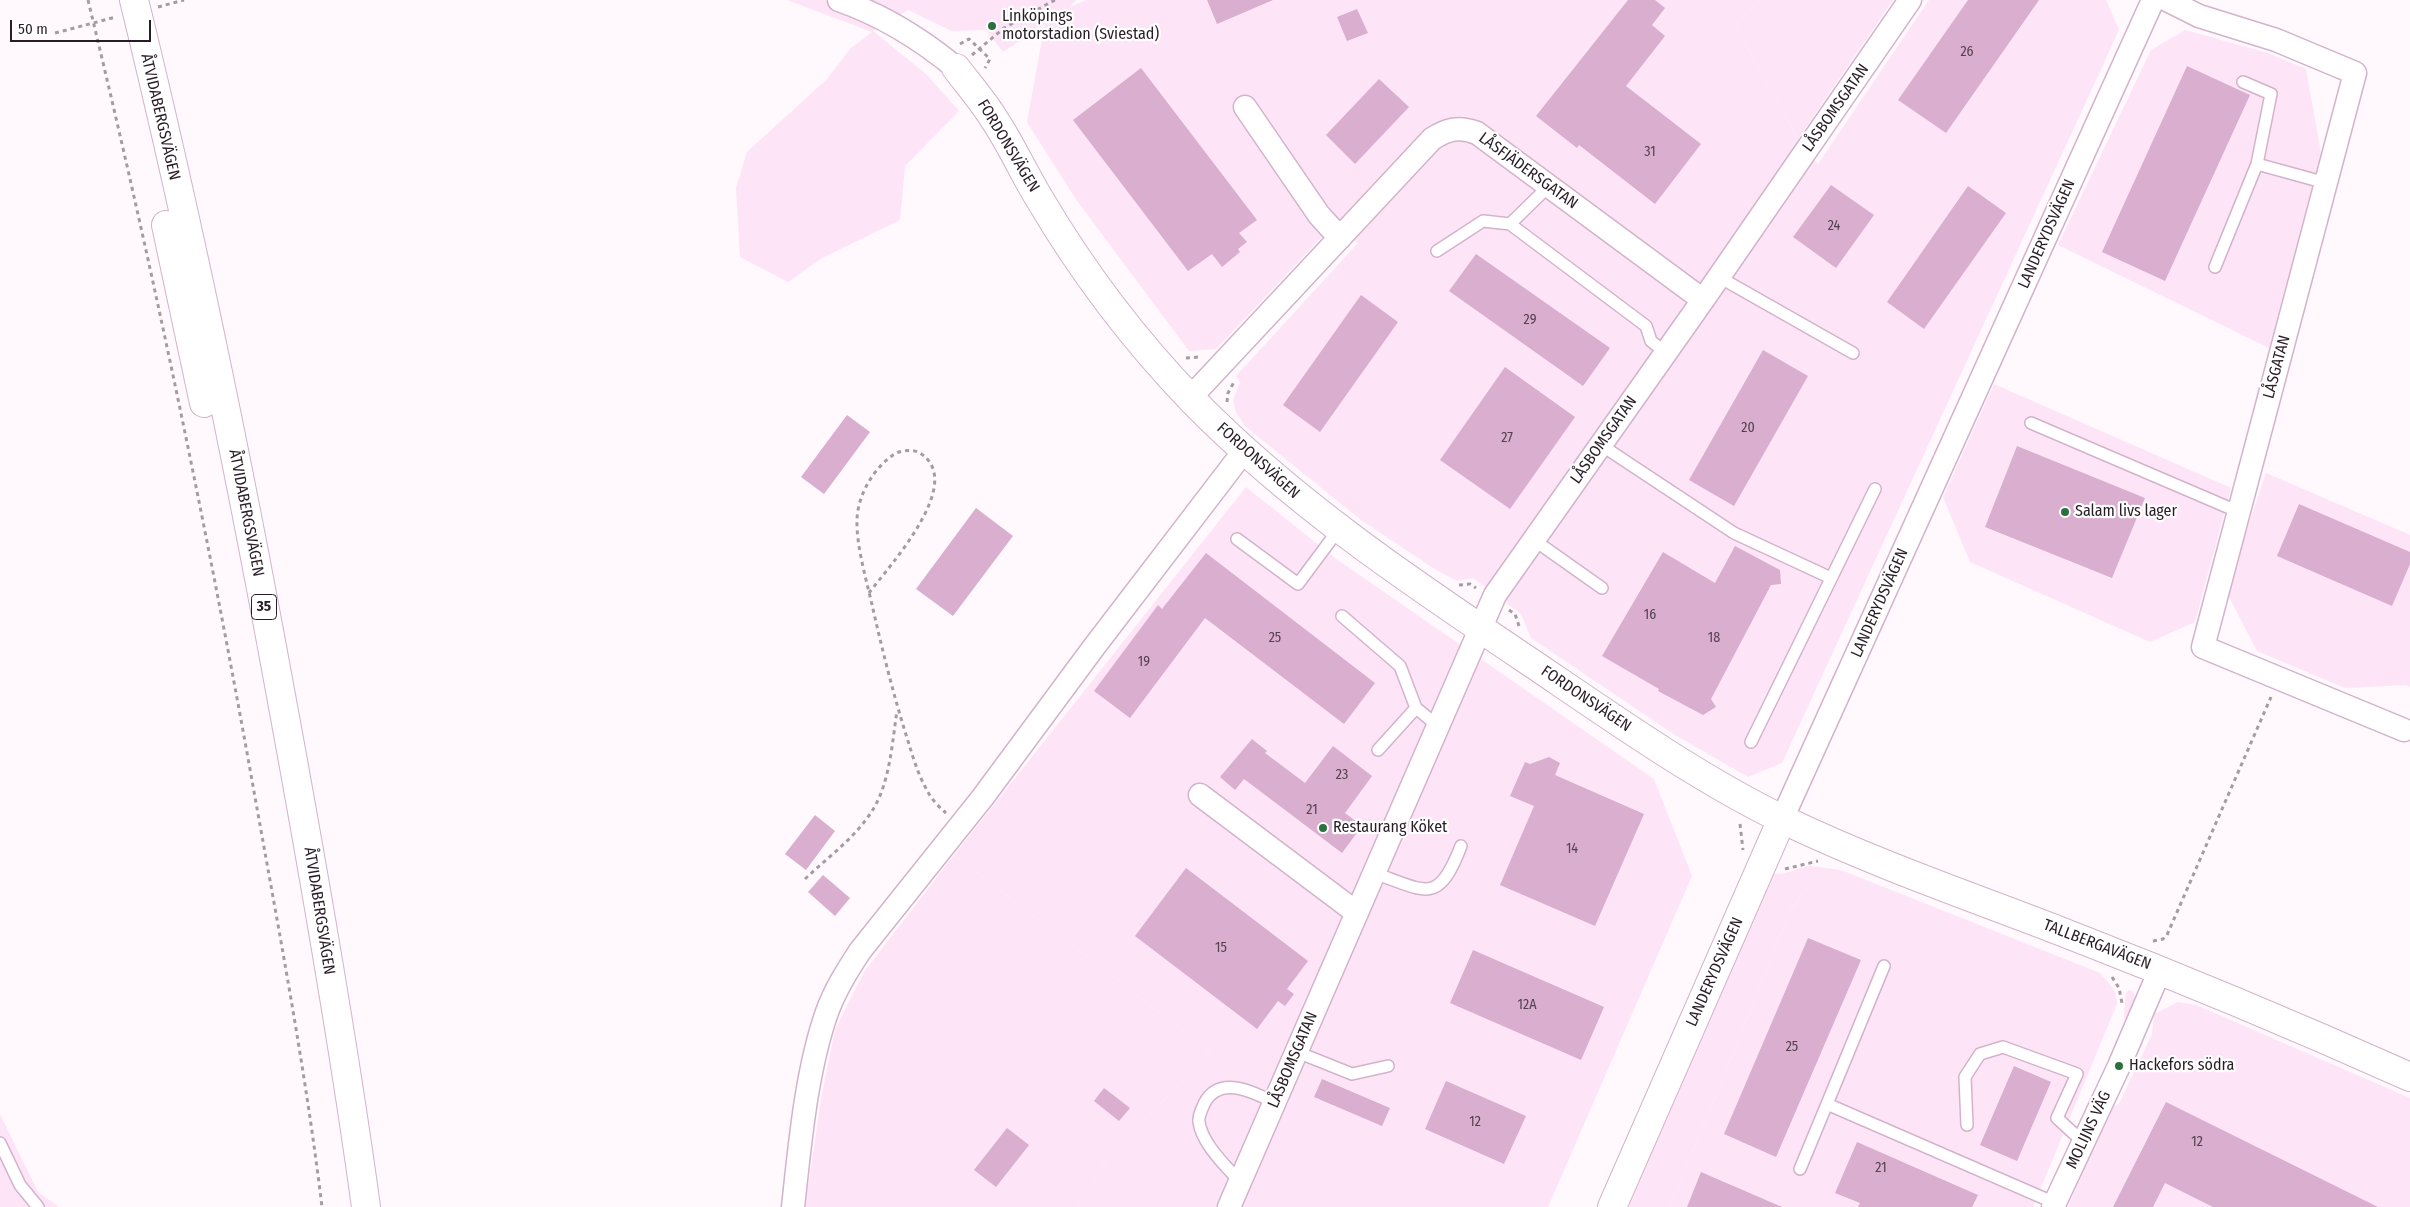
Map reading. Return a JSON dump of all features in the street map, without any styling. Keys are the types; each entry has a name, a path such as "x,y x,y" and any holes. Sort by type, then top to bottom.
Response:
{"main road":[{"name":"ÅTVIDABERGSVÄGEN","path":"115,10 184,309 244,594 291,850 347,1207"},
{"name":"ÅTVIDABERGSVÄGEN","path":"115,10 204,305 262,591 310,857 366,1207"},
{"name":"FORDONSVÄGEN","path":"956,57 996,122 1039,200 1079,262 1128,328 1190,398 1244,451 1296,496 1339,528 1512,650 1625,726 1736,794 1782,819"},
{"name":"TALLBERGAVÄGEN","path":"1782,819 2119,967 2160,970 2410,1077"},
{"name":"LANDERYDSVÄGEN","path":"1612,1207 1782,819"}],"street":[{"name":"FORDONSVÄGEN","path":"839,0 898,27 930,46 956,57"},
{"name":"LÅSBOMSGATAN","path":"1229,1207 1493,600 1910,0"},
{"name":"LANDERYDSVÄGEN","path":"1782,819 2153,0"},
{"name":"LÅSGATAN","path":"2167,0 2199,16 2276,40 2355,73 2203,647 2404,730"},
{"path":"1245,107 1319,215 1340,238"},
{"name":"LÅSFJÄDERSGATAN","path":"1190,398 1432,139 1454,129 1466,129 1477,133 1703,300"},
{"path":"792,1207 816,1051 827,1011 842,979 860,951 960,826 1244,451"},
{"path":"1200,795 1357,913"},
{"name":"MOLIJNS VÄG","path":"2054,1205 2119,1066 2160,970"}],"lane":[{"path":"2215,267 2257,164 2271,94 2243,82"},
{"path":"2257,164 2326,183"},
{"path":"1510,224 1549,186"},
{"path":"1437,251 1483,221 1510,224 1646,326 1651,341 1666,353"},
{"path":"1719,277 1853,353"},
{"path":"2031,423 2239,512"},
{"path":"1601,445 1734,533 1831,578"},
{"path":"1751,742 1875,489"},
{"path":"1237,539 1298,584 1339,528"},
{"path":"1534,540 1602,588"},
{"path":"1342,616 1400,666 1416,708 1438,726"},
{"path":"1378,750 1416,708"},
{"path":"1374,873 1424,890 1438,886 1451,873 1461,846"},
{"path":"1800,1169 1884,966"},
{"path":"1967,1125 1965,1077 1980,1054 2003,1047 2077,1074 2057,1118 2083,1142"},
{"path":"1297,1052 1352,1074 1388,1066"},
{"path":"1240,1182 1202,1133 1198,1121 1202,1109 1211,1094 1216,1090 1236,1087 1251,1091 1275,1103"},
{"path":"1827,1104 2054,1205"},
{"path":"0,1143 20,1185 38,1207"}],"path":[{"path":"88,0 115,10"},
{"path":"956,57 980,48 1004,28 1055,0"},
{"path":"55,33 115,10"},
{"path":"115,10 126,159 222,611 281,941 322,1207"},
{"path":"956,57 969,39 990,59 984,72"},
{"path":"1182,358 1196,358 1205,355 1234,382 1228,393 1227,409"},
{"path":"869,593 912,536 932,499 935,484 933,468 925,457 916,451 897,452 883,462 862,492 857,519 863,570 897,708 927,791 960,826"},
{"path":"1454,585 1470,584 1515,614 1516,622 1524,632 1512,650"},
{"path":"2146,939 2157,942 2167,935 2279,678"},
{"path":"805,879 849,840 873,810 882,790 897,708"}],"shaded area":[{"path":"787,0 1076,0 1070,7 1003,52 986,30 952,31 908,10 873,31 927,75 959,111 905,166 900,220 822,258 788,282 740,257 736,188 747,152 827,79 851,48 872,32"},
{"path":"1086,0 1761,0 1735,26 1798,139 1818,164 1929,0 2106,0 2119,30 1782,763 1748,777 1675,735 1531,638 1521,614 1473,578 1457,581 1433,568 1361,520 1245,426 1236,412 1233,401 1240,382 1236,376 1358,243 1333,225 1216,349 1189,351 1075,198 1027,122 1045,23 1070,7"},
{"path":"1761,0 1893,0 1798,139 1735,26"},
{"path":"2185,30 2268,53 2306,69 2321,153 2269,348 2058,245 2151,50"},
{"path":"1994,384 2231,488 2195,622 2150,642 1970,562 1943,497"},
{"path":"2266,473 2410,535 2410,687 2406,685 2345,688 2257,651 2226,591"},
{"path":"1246,487 1335,558 1654,779 1692,876 1548,1207 1078,1207 1103,1165 1210,1051 954,855"},
{"path":"954,855 1210,1051 1103,1165 1078,1207 805,1207 821,1099 835,1030 864,972"},
{"path":"1810,866 1841,870 1817,879 1801,895 1791,910 1670,1207 1628,1207 1769,881 1774,874"},
{"path":"1841,870 2100,973 2115,991 2117,1003 2114,1011 2033,1207 1670,1207 1791,910 1809,885 1826,873"},
{"path":"2129,990 2134,992 2136,1005 2129,1021 2124,1019 2124,1015 2126,993"},
{"path":"2178,1002 2196,1005 2410,1098 2410,1207 2068,1207 2110,1108 2119,1104 2152,1034 2154,1014"},
{"path":"1233,1100 1244,1103 1250,1109 1253,1120 1250,1131 1244,1137 1233,1140 1222,1137 1216,1131 1213,1120 1216,1109 1222,1103"},
{"path":"0,1114 38,1192 59,1207 0,1207"}],"building":[{"path":"1207,0 1273,0 1217,24"},
{"path":"1628,0 1655,0 1665,8 1652,25 1665,36 1626,86 1701,144 1655,204 1579,145 1577,148 1536,116"},
{"path":"1968,0 2039,0 1946,133 1898,100"},
{"path":"1357,9 1368,33 1347,41 1337,17"},
{"path":"2187,66 2250,95 2165,281 2102,252"},
{"path":"1141,68 1257,220 1239,233 1247,242 1238,249 1240,252 1222,267 1212,254 1188,271 1073,120"},
{"path":"1379,79 1409,107 1355,164 1326,135"},
{"path":"1831,185 1874,215 1836,268 1793,237"},
{"path":"1968,186 2006,213 1924,329 1887,302"},
{"path":"1476,254 1610,348 1583,386 1449,291"},
{"path":"1361,295 1398,322 1320,432 1283,405"},
{"path":"1763,350 1808,376 1734,506 1689,480"},
{"path":"1505,367 1575,417 1510,509 1440,460"},
{"path":"847,415 870,432 824,494 801,477"},
{"name":"Salam livs lager","path":"2017,446 2145,498 2112,578 1985,527"},
{"path":"2299,504 2410,552 2410,564 2392,606 2277,556"},
{"path":"976,508 1013,536 953,616 916,589"},
{"path":"1735,546 1780,570 1781,584 1771,585 1711,699 1716,707 1703,715 1658,691 1659,689 1602,656 1663,552 1715,583"},
{"path":"1206,553 1375,683 1344,724 1205,618 1130,718 1094,691 1158,605 1162,609"},
{"path":"1252,739 1267,751 1265,753 1305,783 1333,746 1372,776 1345,813 1362,826 1342,853 1244,779 1235,790 1220,777"},
{"path":"1549,757 1560,763 1555,775 1644,814 1595,926 1500,885 1534,806 1510,796 1525,762 1530,764"},
{"path":"815,815 835,831 806,870 785,854"},
{"path":"1186,868 1308,961 1287,989 1294,994 1285,1006 1278,1001 1257,1029 1135,936"},
{"path":"823,875 850,898 835,916 808,892"},
{"path":"1808,938 1861,960 1776,1157 1724,1134"},
{"path":"1473,950 1604,1007 1581,1060 1450,1003"},
{"path":"2014,1066 2051,1082 2017,1161 1980,1145"},
{"path":"1322,1079 1390,1108 1382,1126 1314,1097"},
{"path":"1446,1081 1526,1116 1504,1164 1425,1129"},
{"path":"1104,1088 1130,1108 1119,1121 1094,1101"},
{"path":"2166,1102 2378,1207 2213,1207 2165,1183 2153,1207 2113,1207"},
{"path":"1007,1128 1029,1145 996,1187 974,1170"},
{"path":"1857,1142 1978,1195 1972,1207 1858,1207 1860,1203 1835,1193"},
{"path":"1701,1172 1782,1207 1687,1207"}],"place":[{"name":"Linköpings motorstadion (Sviestad)","path":"992,26"},
{"name":"Salam livs lager","path":"2065,512"},
{"name":"Restaurang Köket","path":"1323,828"},
{"name":"Hackefors södra","path":"2119,1066"}]}
